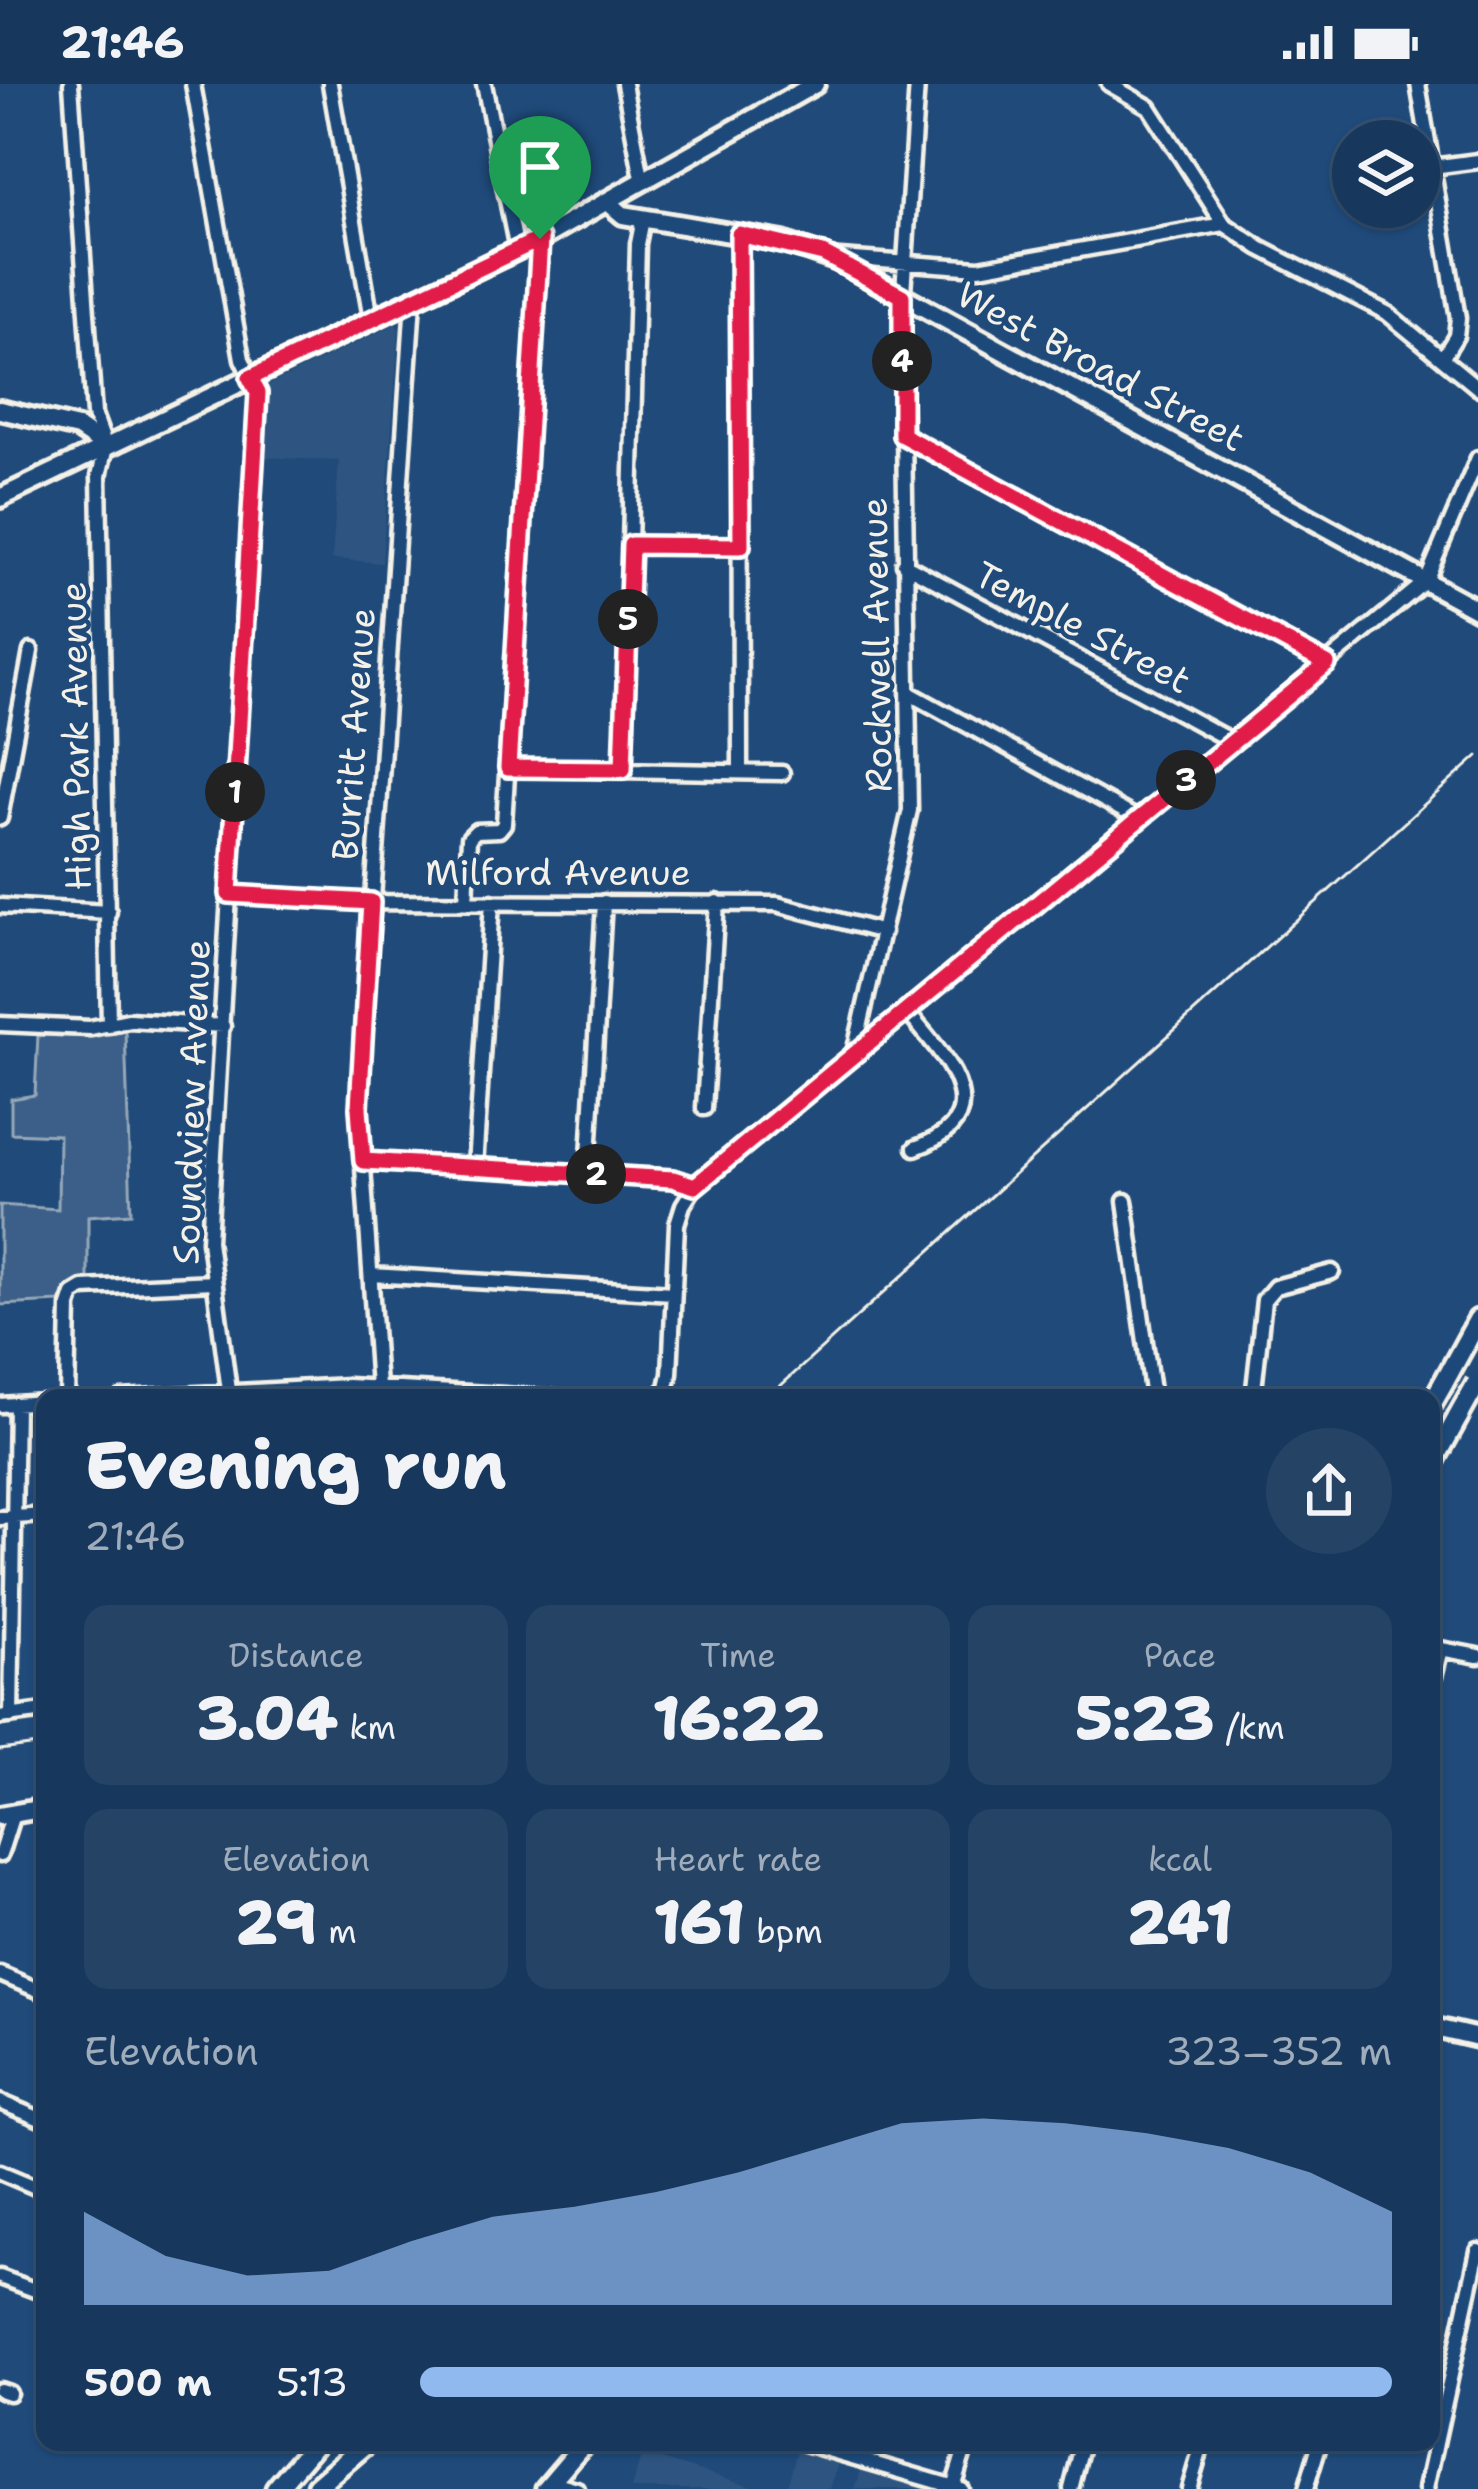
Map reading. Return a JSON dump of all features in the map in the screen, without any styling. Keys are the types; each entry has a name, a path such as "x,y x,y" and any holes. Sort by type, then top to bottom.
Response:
{"highway":[{"path":"1440,1389 1478,1320"},
{"path":"1440,1450 1478,1382"},
{"path":"276,2489 308,2451"},
{"path":"315,2488 348,2451"},
{"path":"315,2488 358,2451"}],"main road":[{"path":"0,498 540,239 815,84"},
{"name":"West Broad Street","path":"609,203 619,213 802,247 830,258 1478,610"},
{"path":"0,410 77,428 106,447"},
{"path":"1440,1402 1478,1400"},
{"path":"1440,2028 1478,2038"},
{"path":"549,2486 578,2451"}],"street":[{"name":"High Park Avenue","path":"70,84 94,414 106,447 99,476 109,1025"},
{"name":"Soundview Avenue","path":"193,84 242,359 258,393 209,1241 229,1389"},
{"path":"330,84 369,307 375,318"},
{"path":"484,84 517,250"},
{"path":"624,84 643,183"},
{"name":"Rockwell Avenue","path":"854,1054 909,826 902,296 917,84"},
{"path":"1109,84 1149,107 1224,224 1252,244 1387,313 1478,388"},
{"path":"1418,84 1424,120"},
{"path":"1440,166 1478,161"},
{"path":"1440,213 1458,318 1456,336 1443,357"},
{"path":"623,769 638,244 644,219"},
{"path":"830,258 979,268 1224,224"},
{"path":"739,234 740,771"},
{"path":"466,902 470,838 476,831 503,826 540,239"},
{"name":"Burritt Avenue","path":"378,1387 359,1108 413,301"},
{"path":"902,435 1327,664"},
{"path":"663,1389 670,1374 678,1218 695,1186 1426,580 1478,458"},
{"path":"631,545 741,546"},
{"name":"Temple Street","path":"904,565 1233,742"},
{"path":"0,818 31,651"},
{"path":"909,693 1138,819"},
{"path":"508,768 782,772"},
{"name":"Milford Avenue","path":"229,894 371,902 777,904 883,932"},
{"path":"475,1167 492,902"},
{"path":"589,1173 604,902"},
{"path":"704,1108 717,902"},
{"path":"0,906 109,912"},
{"path":"907,1012 948,1061 962,1092 962,1105 951,1126 938,1139 915,1148"},
{"path":"0,1024 90,1028 129,1020 223,1026"},
{"path":"363,1161 673,1179 695,1186"},
{"path":"1125,1201 1153,1389"},
{"path":"1254,1389 1264,1300 1275,1287 1332,1272"},
{"path":"371,1275 673,1293"},
{"path":"67,1389 73,1294 83,1288 214,1282"},
{"path":"341,1389 410,1389"},
{"path":"0,1405 36,1403"},
{"path":"16,1404 6,1717 36,1712"},
{"path":"0,1518 36,1516"},
{"path":"1440,1653 1441,1649 1476,1653"},
{"path":"0,1855 7,1815"},
{"path":"0,1974 36,1989"},
{"path":"0,2102 36,2117"},
{"path":"0,2172 36,2187"},
{"path":"1440,2425 1478,2251"},
{"path":"0,2277 36,2291"},
{"path":"836,2451 957,2488 965,2451"},
{"path":"1071,2489 1081,2451"},
{"path":"1189,2489 1200,2451"},
{"path":"1306,2489 1317,2451"},
{"path":"1426,2489 1434,2451"},
{"path":"549,2486 577,2489"}],"shaded area":[{"path":"396,324 382,563 332,559 339,461 265,457 269,385"},
{"path":"125,1030 131,1213 88,1216 88,1281 69,1286 60,1302 0,1305 0,1205 58,1209 59,1135 11,1133 11,1099 35,1095 38,1035 93,1037"},
{"path":"797,2451 838,2463 830,2489 786,2489"},
{"path":"642,2453 762,2489 631,2489"},
{"path":"861,2470 924,2489 855,2489"}],"railway":[{"path":"777,1389 1478,756"},
{"path":"0,1750 36,1745"}],"route":[{"path":"739,234 823,254 902,296 902,435 1327,664 695,1186 673,1179 363,1161 359,1108 371,902 229,894 258,393 250,378 540,239 508,768 623,769 631,545 741,546 739,234"}]}
